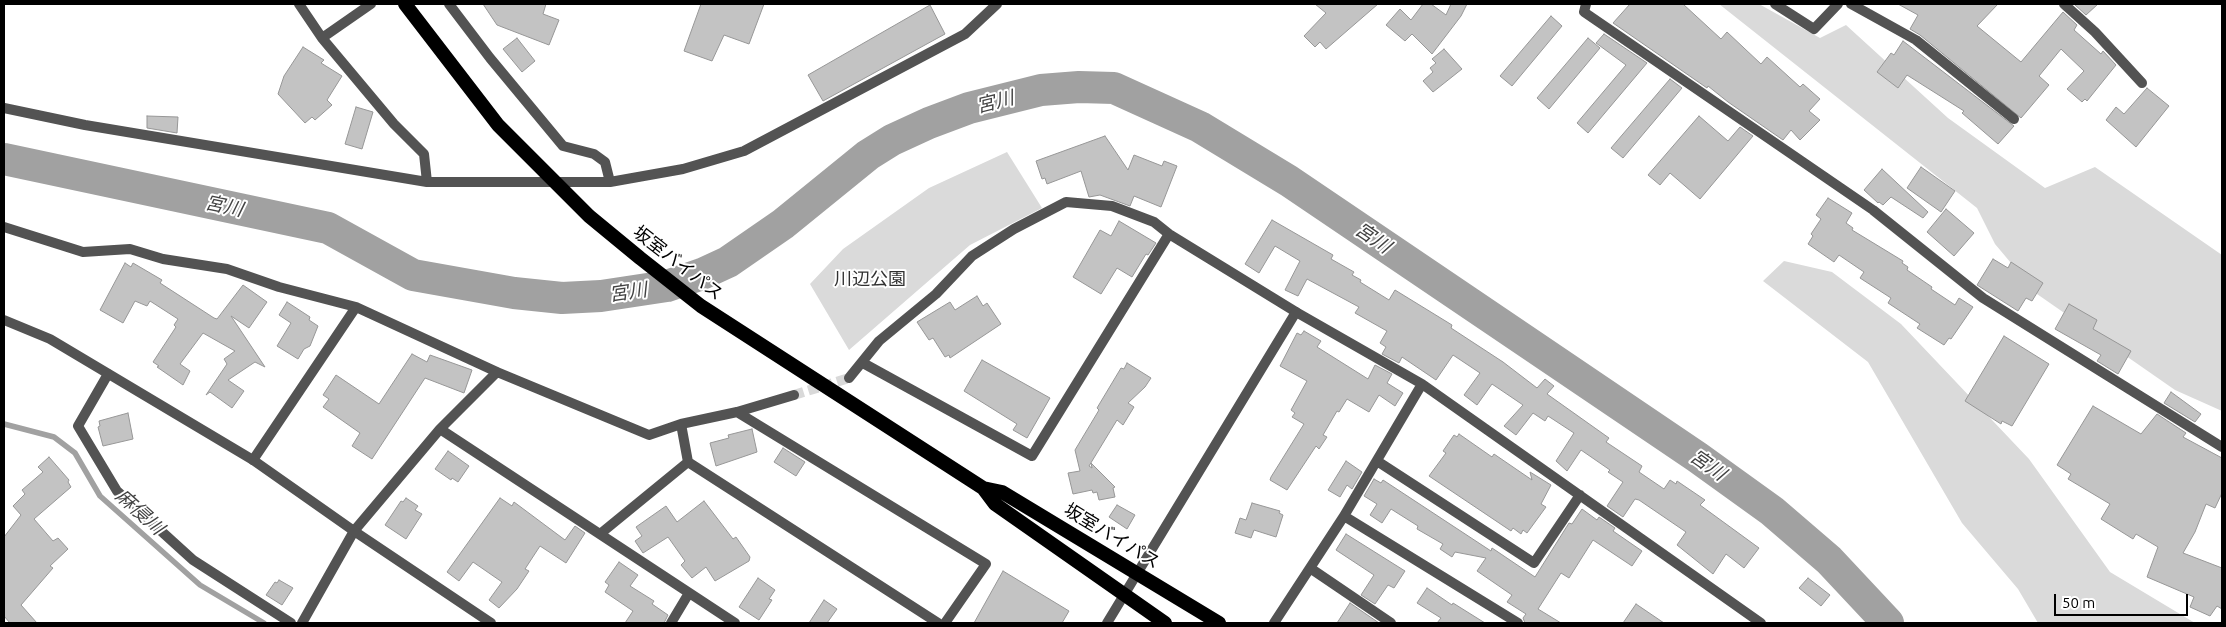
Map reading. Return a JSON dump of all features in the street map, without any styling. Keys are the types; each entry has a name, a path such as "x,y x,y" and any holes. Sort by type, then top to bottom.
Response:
{"highway":[{"name":"坂室バイパス","path":"405,4 498,126 589,216 640,258 701,306 983,488 995,504 1165,623"},
{"name":"坂室バイパス","path":"983,488 1002,492 1218,623"}],"street":[{"path":"299,4 322,38 394,124 424,154 428,182"},
{"path":"322,38 371,4"},
{"path":"449,4 490,58 563,146 594,154 605,162 610,182"},
{"path":"4,108 95,127 428,182 610,182 683,169 744,151 965,34 997,4"},
{"path":"1586,4 1584,12 1873,210 1983,298 2222,447"},
{"path":"1775,4 1814,29 1838,4"},
{"path":"1851,4 1916,40 2014,119"},
{"path":"2064,4 2096,32 2142,83"},
{"path":"849,378 879,341 936,294 972,256 1014,229 1066,202 1112,206 1154,222 1169,234 1296,312 1422,384 1760,623"},
{"path":"4,227 82,252 130,249 163,259 227,269 279,286 356,307 497,372 649,434 681,424 737,412 794,395"},
{"path":"863,363 1032,456 1169,234"},
{"path":"253,460 356,307"},
{"path":"1108,623 1296,312"},
{"path":"4,320 50,338 253,460 354,531 491,623"},
{"path":"302,623 354,531 440,429 497,372"},
{"path":"108,374 78,426 117,491 193,560 290,623"},
{"path":"1274,623 1344,516 1422,384"},
{"path":"737,412 986,564 945,623"},
{"path":"681,424 688,462 938,623"},
{"path":"440,429 735,623"},
{"path":"1377,461 1534,563 1580,494"},
{"path":"600,534 688,462"},
{"path":"1344,516 1518,623"},
{"path":"1310,568 1391,623"},
{"path":"671,623 689,593"}],"green space":[{"path":"1719,4 1759,4 1820,38 1846,25 1948,118 2045,188 2095,167 2222,255 2222,411 2175,390 2037,294 1995,244 1977,208"},
{"name":"川辺公園","path":"1007,152 1042,208 970,245 849,350 810,284 843,249 929,188"},
{"path":"1784,261 1832,272 1901,324 2029,459 2110,572 2195,623 2038,623 2018,589 1962,523 1868,362 1763,281"}],"building":[{"path":"483,4 546,4 543,14 559,20 549,45 497,25"},
{"path":"701,4 764,4 749,44 724,35 712,61 684,51"},
{"path":"1315,4 1378,4 1326,49 1320,42 1315,47 1304,36 1326,13"},
{"path":"1423,4 1431,4 1446,15 1451,4 1467,4 1461,16 1432,54 1412,34 1405,41 1386,25 1400,9 1411,20"},
{"path":"1630,4 1683,4 1721,39 1727,32 1761,64 1767,57 1800,87 1803,84 1820,99 1809,111 1820,120 1800,140 1791,130 1783,140 1708,86 1707,88 1613,23"},
{"path":"1898,4 1998,4 1977,26 2021,62 2063,12 2077,25 2074,30 2101,54 2103,51 2116,65 2087,101 2085,99 2082,102 2067,89 2084,71 2061,49 2039,76 2049,85 2021,118 1920,35 1910,29 1918,15"},
{"path":"2074,4 2098,4 2086,15"},
{"path":"930,5 945,34 823,101 808,75"},
{"path":"1551,16 1562,26 1512,86 1500,76"},
{"path":"1604,34 1647,63 1588,133 1577,123 1626,65 1596,43"},
{"path":"517,38 535,61 522,72 503,49"},
{"path":"1588,38 1600,48 1549,109 1537,98"},
{"path":"1903,41 2014,126 1998,144 1962,113 1964,111 1907,75 1898,88 1877,72 1891,53 1894,55"},
{"path":"303,47 324,60 321,63 342,76 327,100 332,105 315,120 312,117 305,123 278,94 284,76"},
{"path":"1444,49 1462,69 1433,92 1423,81 1433,72 1430,68 1436,63 1432,59"},
{"path":"1670,79 1682,88 1623,158 1611,148"},
{"path":"2147,88 2169,106 2136,147 2106,120 2116,107 2124,114"},
{"path":"356,107 373,112 362,149 345,144"},
{"path":"147,116 178,117 177,133 147,128"},
{"path":"1699,116 1728,141 1740,127 1753,136 1700,199 1670,173 1660,185 1648,175"},
{"path":"1105,136 1128,170 1134,155 1162,166 1164,161 1177,166 1161,207 1134,196 1130,206 1100,195 1089,197 1081,171 1047,184 1045,178 1042,179 1036,161"},
{"path":"1921,167 1955,191 1941,212 1907,188"},
{"path":"1882,169 1928,212 1923,218 1891,197 1883,205 1878,203 1864,190"},
{"path":"1828,198 1852,213 1846,223 1853,228 1852,230 1903,261 1902,263 1908,267 1907,270 1955,305 1959,298 1973,307 1951,339 1949,338 1944,345 1917,328 1920,324 1888,303 1891,298 1860,278 1864,272 1839,255 1834,262 1808,244 1813,236 1811,234 1821,219 1816,215"},
{"path":"1946,209 1974,233 1954,256 1927,232"},
{"path":"1272,220 1333,255 1331,259 1354,272 1352,275 1361,280 1360,282 1389,300 1395,290 1452,325 1451,328 1503,362 1537,388 1545,379 1554,386 1547,394 1609,438 1606,442 1642,466 1639,472 1664,489 1670,480 1676,484 1677,481 1705,500 1700,505 1759,548 1744,568 1726,554 1713,574 1677,545 1686,532 1639,500 1635,499 1623,517 1607,506 1623,482 1608,472 1610,470 1581,450 1567,471 1556,461 1574,433 1548,416 1545,421 1533,413 1516,435 1504,426 1523,405 1492,384 1477,405 1464,395 1480,373 1453,355 1436,380 1402,357 1399,363 1382,354 1386,347 1380,343 1387,331 1355,313 1359,307 1307,279 1298,296 1285,290 1300,261 1275,246 1259,273 1245,264"},
{"path":"1119,221 1156,243 1148,255 1146,254 1132,277 1117,268 1101,294 1073,277 1100,230 1111,236"},
{"path":"1993,259 2008,268 2011,262 2043,283 2032,301 2026,298 2018,311 1977,285"},
{"path":"125,263 131,267 133,263 162,280 160,283 217,319 243,285 267,302 249,328 231,316 265,367 255,362 228,380 244,391 232,408 210,392 206,395 227,364 224,359 235,351 203,333 180,364 190,371 183,385 157,367 159,366 153,362 176,327 174,325 178,319 150,301 147,306 135,301 123,323 100,310"},
{"path":"977,296 983,306 987,303 1001,324 950,358 949,355 945,357 933,338 929,340 917,322 950,302 955,310"},
{"path":"287,302 310,317 309,320 318,326 310,346 304,349 298,359 277,346 291,323 279,315"},
{"path":"2069,304 2097,320 2093,329 2131,351 2118,374 2097,361 2101,355 2055,329"},
{"path":"1304,331 1321,341 1317,347 1368,379 1375,365 1392,374 1387,383 1403,393 1395,406 1379,395 1369,412 1347,399 1339,412 1337,411 1323,435 1327,437 1319,449 1316,446 1287,490 1270,480 1304,424 1292,417 1295,413 1291,410 1307,381 1280,366 1297,333 1301,335"},
{"path":"2004,336 2049,364 2012,426 2002,421 2001,424 1965,401"},
{"path":"412,354 427,362 430,355 472,370 464,393 425,378 372,459 352,446 360,433 323,407 329,399 323,395 336,375 379,404"},
{"path":"982,360 1050,398 1027,438 1013,430 1017,424 964,391"},
{"path":"1127,363 1151,378 1145,387 1128,403 1134,407 1123,425 1117,420 1089,466 1092,468 1091,463 1115,487 1113,488 1115,497 1099,500 1097,492 1093,493 1092,490 1073,494 1068,473 1080,471 1075,450 1099,410 1097,408 1121,368 1124,369"},
{"path":"2171,392 2201,414 2195,422 2164,403"},
{"path":"2093,406 2141,434 2157,414 2186,433 2183,437 2222,458 2222,493 2215,508 2206,504 2195,532 2183,553 2222,568 2222,609 2217,606 2210,616 2190,607 2194,597 2147,577 2158,547 2136,534 2133,539 2101,519 2110,504 2068,479 2071,474 2057,465"},
{"path":"128,413 133,439 103,446 98,427 100,426 99,421"},
{"path":"752,429 757,452 716,466 710,443 729,438 728,435"},
{"path":"1459,434 1492,457 1494,454 1532,480 1530,472 1551,485 1541,504 1546,507 1527,533 1523,530 1521,534 1513,528 1511,531 1429,476 1446,453 1443,451 1454,435 1457,437"},
{"path":"783,448 805,462 796,476 774,462"},
{"path":"448,451 469,466 458,482 452,478 451,480 435,469"},
{"path":"49,457 69,480 68,482 71,487 34,519 53,541 58,538 68,549 50,566 53,568 21,605 37,623 10,623 4,616 4,537 21,515 13,506 25,494 22,490 43,472 38,467"},
{"path":"1346,461 1362,472 1352,489 1347,485 1340,497 1328,490"},
{"path":"1374,479 1381,483 1383,480 1491,551 1492,548 1535,577 1569,523 1572,524 1582,509 1597,520 1599,517 1615,528 1613,531 1642,551 1632,566 1593,540 1569,578 1561,573 1538,609 1561,623 1525,623 1523,618 1526,614 1507,602 1512,595 1477,571 1486,558 1455,552 1452,557 1440,549 1443,544 1417,529 1418,526 1391,509 1382,523 1370,515 1377,504 1364,496"},
{"path":"406,498 418,506 415,510 422,514 406,539 385,525 401,501 403,502"},
{"path":"500,498 512,506 514,502 565,540 575,526 585,533 566,563 540,546 525,569 529,571 517,589 499,608 489,600 502,582 473,562 459,581 447,572"},
{"path":"704,501 733,539 736,537 750,557 749,561 715,581 706,567 692,578 681,565 685,561 668,537 643,553 635,541 642,536 636,527 666,506 677,522"},
{"path":"1252,503 1280,511 1279,513 1283,515 1276,537 1254,530 1251,538 1235,533 1240,518 1246,520"},
{"path":"1117,505 1135,515 1127,529 1109,517"},
{"path":"1346,534 1405,571 1394,588 1388,585 1375,604 1361,595 1374,575 1336,550"},
{"path":"619,562 638,575 630,586 654,601 652,604 668,615 664,623 625,623 633,611 605,592 609,585 605,582"},
{"path":"1003,571 1069,611 1062,623 974,623"},
{"path":"758,578 775,590 769,599 772,600 759,620 739,607"},
{"path":"1808,578 1830,595 1821,606 1799,588"},
{"path":"279,580 293,588 282,605 266,595 275,582 277,583"},
{"path":"1427,588 1452,605 1453,603 1485,623 1437,623 1441,618 1417,603"},
{"path":"824,600 837,609 827,623 809,623"},
{"path":"1350,603 1379,623 1337,623"},
{"path":"1636,604 1664,623 1623,623"}],"waterway":[{"name":"宮川","path":"4,159 328,228 413,275 514,293 562,298 601,296 667,286 702,274 728,262 783,224 868,155 892,140 929,123 969,108 1041,90 1079,87 1114,88 1200,127 1289,181 1697,457 1772,511 1829,560 1888,623"},
{"name":"麻侵川","path":"4,424 54,437 75,453 100,496 200,585 264,623"}],"tunnel":[{"path":"794,395 849,378"}]}
